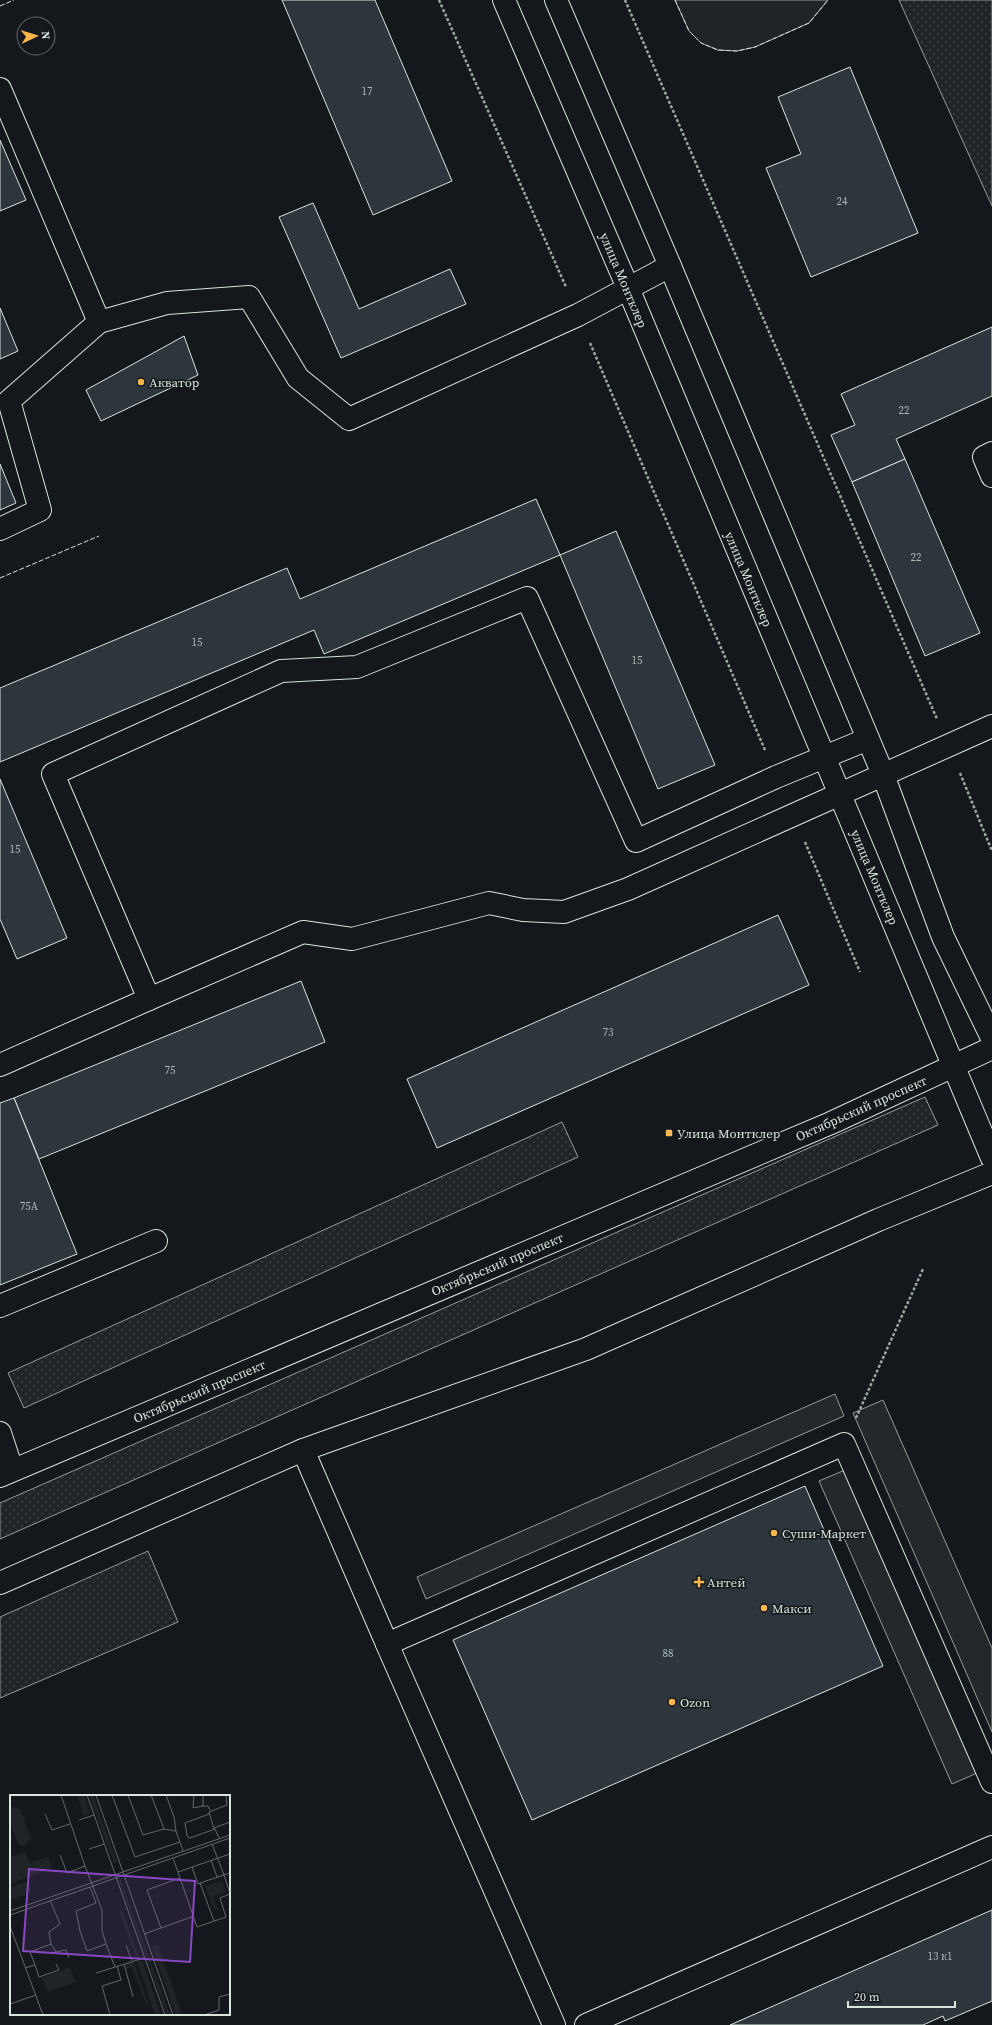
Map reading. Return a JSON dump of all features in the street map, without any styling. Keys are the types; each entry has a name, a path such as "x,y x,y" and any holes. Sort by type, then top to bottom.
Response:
{"street":[{"name":"улица Монтклер","path":"504,0 628,288 992,1158"},
{"path":"556,0 670,266 882,772 943,937 992,1038"},
{"path":"0,89 99,322"},
{"path":"0,529 40,510 9,401 99,322 167,303 249,297 298,378 349,419 578,315 670,266"},
{"path":"992,453 984,457 992,476"},
{"path":"148,999 53,774 281,671 357,667 527,598 636,840 776,777 868,739"},
{"path":"0,1066 148,999 303,932 352,939 489,903 523,910 564,912 628,889 992,726"},
{"name":"Октябрьский проспект","path":"6,1473 831,1123 992,1048"},
{"path":"0,1583 303,1450 586,1349 878,1220 992,1173"},
{"path":"0,1306 156,1241"},
{"path":"0,1433 6,1473"},
{"path":"387,1644 844,1444 992,1782"},
{"path":"303,1450 554,2025"},
{"path":"586,2025 992,1847"}],"path":[{"path":"439,0 578,315 776,777"},
{"path":"625,0 992,851"},
{"path":"794,815 860,972"},
{"path":"844,1444 923,1269"}],"shaded area":[{"path":"675,0 828,0 809,23 755,47 737,51 718,50 701,43 689,31"},
{"path":"899,0 992,0 992,206"},
{"path":"925,1097 938,1125 0,1539 0,1503"},
{"path":"562,1122 578,1157 24,1408 8,1373"},
{"path":"835,1394 844,1416 426,1599 417,1577"},
{"path":"883,1400 992,1648 992,1732 853,1413"},
{"path":"845,1470 977,1773 952,1784 819,1481"},
{"path":"148,1551 178,1622 0,1698 0,1617"}],"building":[{"path":"282,0 375,0 452,181 373,215"},
{"path":"850,67 918,233 811,277 766,168 801,154 778,97"},
{"path":"0,140 26,200 0,211"},
{"path":"313,203 359,309 450,269 466,304 341,358 279,217"},
{"path":"0,308 18,351 0,359"},
{"path":"992,327 992,396 896,439 905,459 852,482 831,435 855,425 841,394"},
{"name":"Акватор","path":"184,336 198,375 101,421 86,390"},
{"path":"905,459 980,633 925,656 852,482"},
{"path":"0,464 16,503 0,510"},
{"path":"536,499 560,555 324,654 314,630 0,762 0,688 287,568 300,599"},
{"path":"616,531 715,765 658,789 560,555"},
{"path":"0,779 67,938 17,959 0,919"},
{"path":"778,915 809,985 437,1148 407,1079"},
{"path":"301,981 325,1042 39,1159 14,1098"},
{"path":"14,1098 77,1254 0,1285 0,1103"},
{"path":"805,1486 883,1666 532,1820 453,1640"},
{"path":"992,1910 992,2001 945,2021 943,2016 923,2025 730,2025"}],"fence":[{"path":"0,6 14,0"},
{"path":"675,0 689,31 701,43 718,50 737,51 755,47 809,23 828,0"},
{"path":"0,578 99,536"}],"place":[{"name":"Акватор","path":"141,382"},
{"name":"Улица Монтклер","path":"669,1133"},
{"name":"Суши-Маркет","path":"774,1533"},
{"name":"Антей","path":"699,1582"},
{"name":"Макси","path":"764,1608"},
{"name":"Ozon","path":"672,1702"}]}
